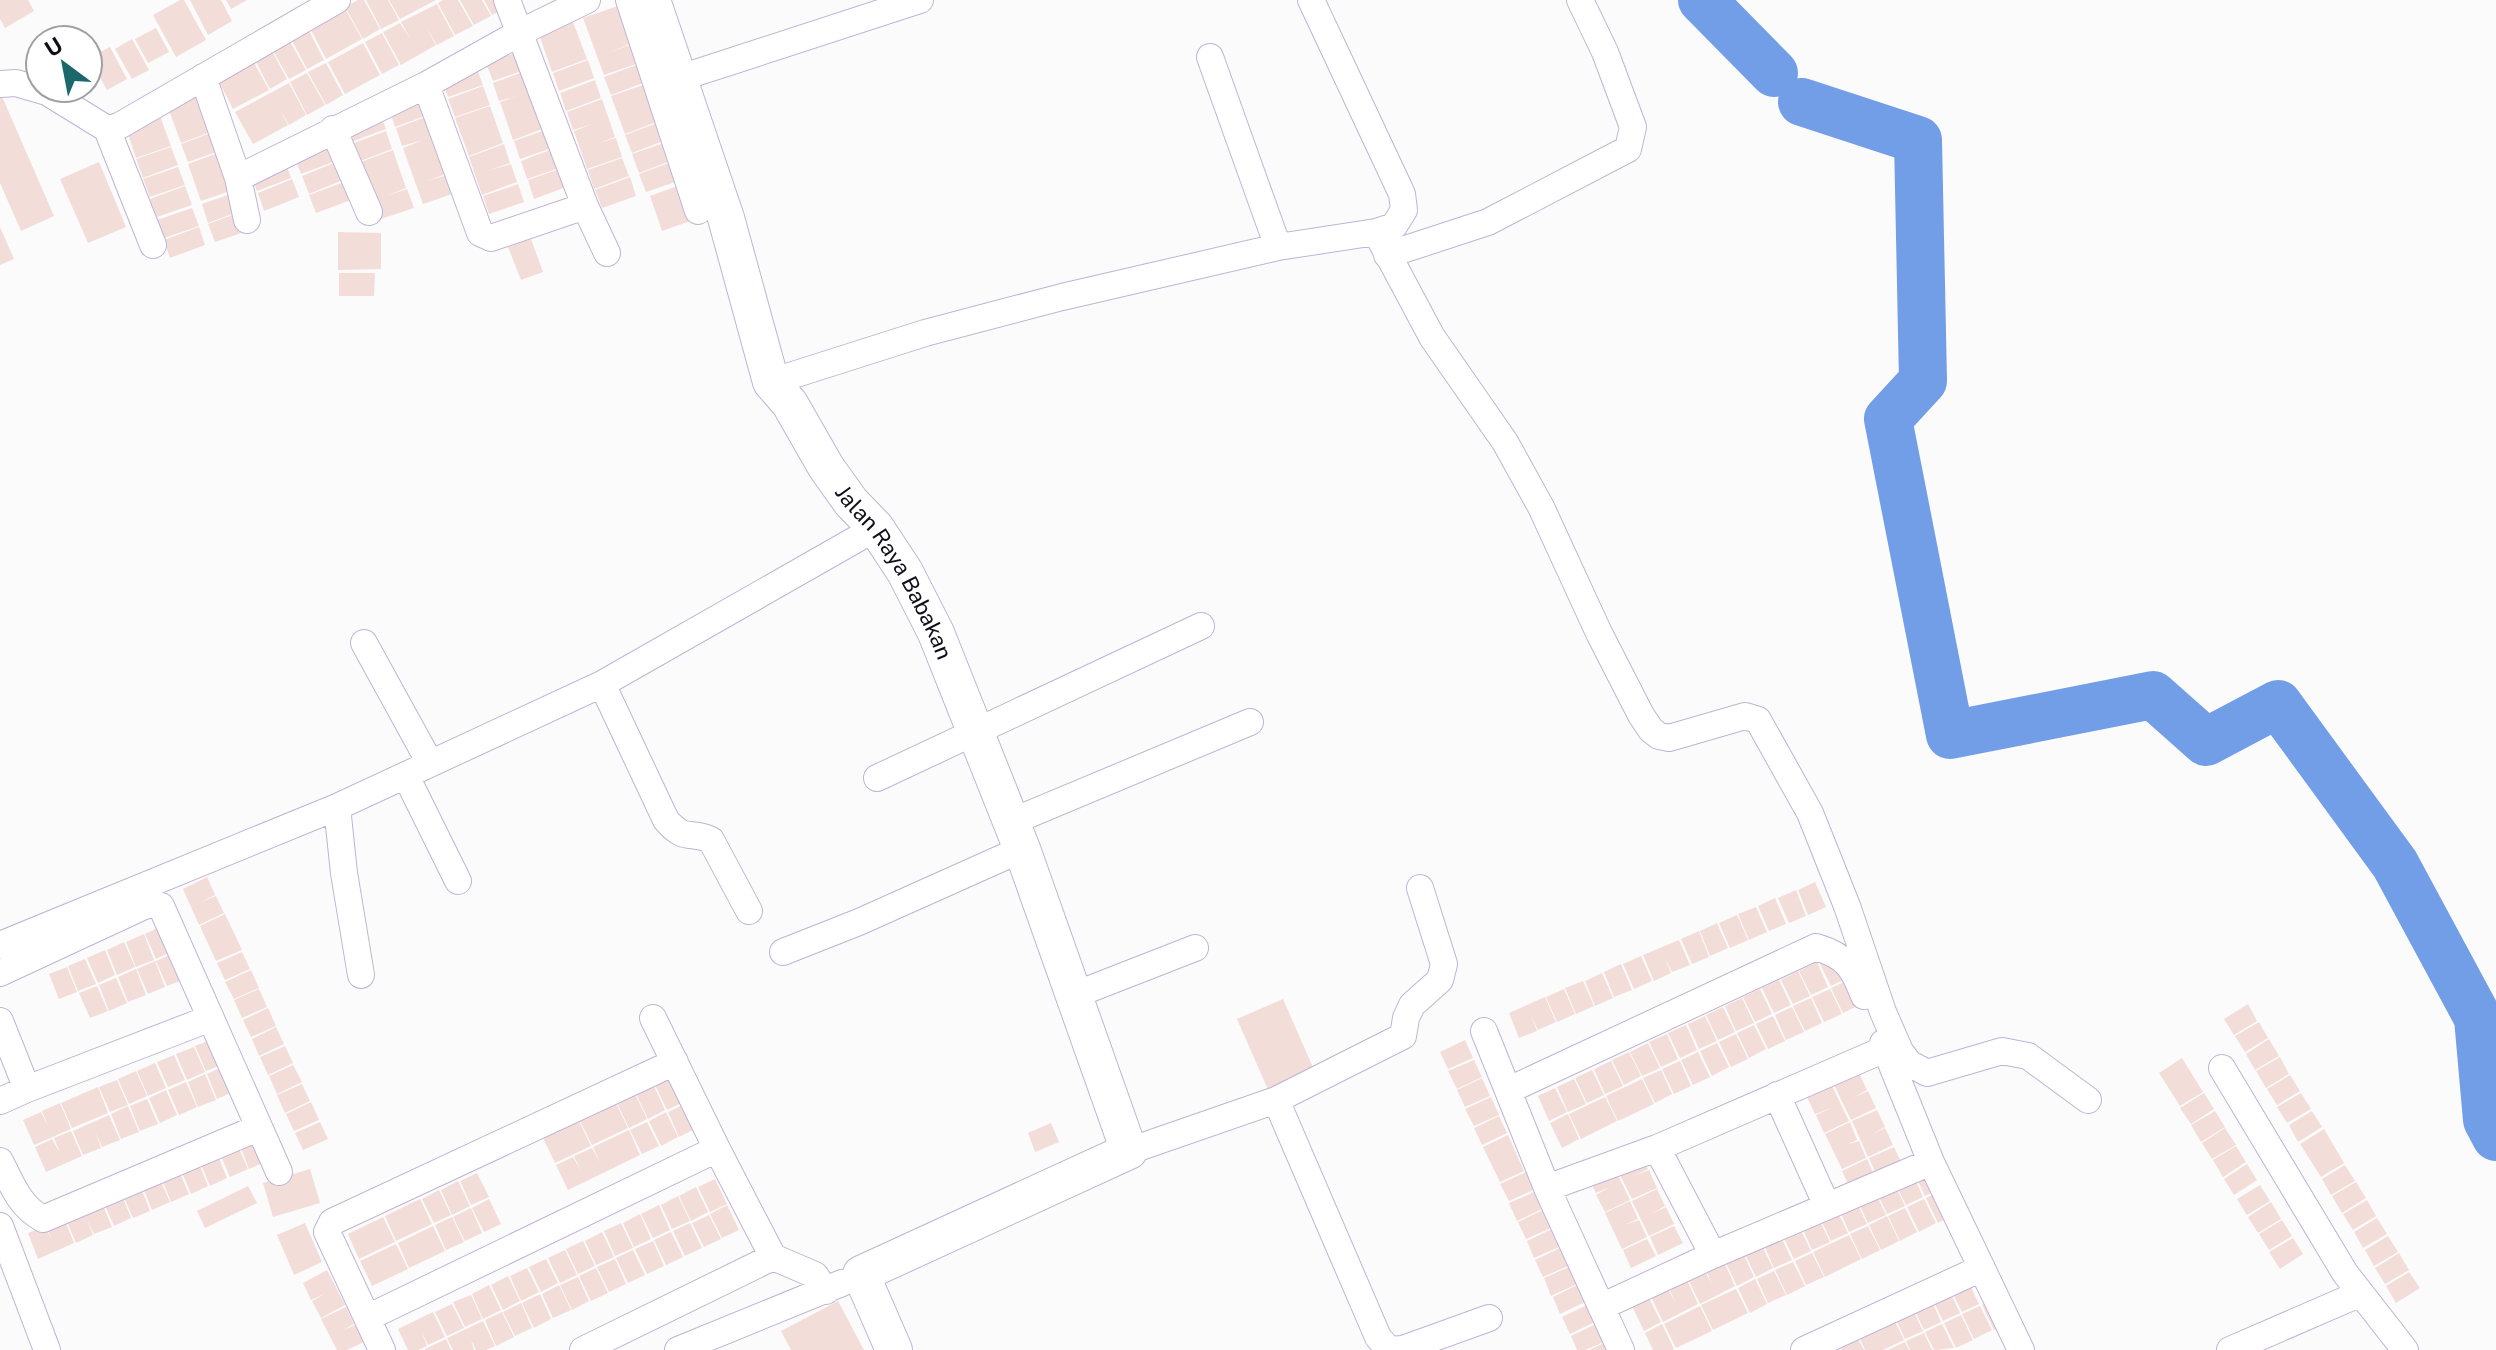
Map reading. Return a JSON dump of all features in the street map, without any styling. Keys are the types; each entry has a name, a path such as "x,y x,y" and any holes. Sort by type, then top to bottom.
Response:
{"street":[{"path":"107,129 119,126 337,0"},
{"path":"507,0 585,206 607,253"},
{"path":"238,178 426,85 521,32 587,0"},
{"path":"629,0 698,211"},
{"name":"Jalan Raya Babakan","path":"652,0 726,218 771,382 790,404 826,467 851,502 876,528 905,572 936,633 1016,835 1129,1151"},
{"path":"677,79 920,0"},
{"path":"1311,0 1402,194 1404,210 1382,244"},
{"path":"771,382 925,333 1062,297 1278,247 1382,244 1488,222 1628,149 1633,127 1605,52 1580,0"},
{"path":"1210,57 1278,247"},
{"path":"203,77 238,178 247,220"},
{"path":"0,84 16,83 47,92 107,129 153,245"},
{"path":"426,85 484,237 491,238 585,206"},
{"path":"333,129 369,212"},
{"path":"1382,244 1432,337 1505,442 1541,507 1599,633 1651,730 1669,738 1745,716 1758,720 1810,813 1847,906 1883,1012 1900,1051 1909,1063 1927,1073 2002,1051 2028,1056 2088,1100"},
{"path":"0,945 337,807 602,684 876,528"},
{"path":"877,778 1201,626"},
{"path":"364,643 430,763"},
{"path":"602,684 666,820 676,832 711,840 749,911"},
{"path":"783,952 859,922 1016,835 1250,722"},
{"path":"406,776 458,881"},
{"path":"337,807 344,873 361,975"},
{"path":"678,1350 826,1291 1129,1151 1276,1100 1403,1036 1412,1005 1440,980 1444,964 1420,888"},
{"path":"0,973 142,907 161,906 279,1172"},
{"path":"1509,1090 1816,947 1839,954 1856,975 1931,1162 2021,1350"},
{"path":"1072,996 1195,948"},
{"path":"0,1101 211,1018"},
{"path":"653,1018 773,1257 815,1275 826,1291"},
{"path":"0,1021 27,1089"},
{"path":"1484,1031 1547,1188 1621,1350"},
{"path":"1547,1188 1657,1148 1885,1049"},
{"path":"382,1350 327,1232 332,1222 675,1062"},
{"path":"2222,1068 2359,1294 2405,1350"},
{"path":"1777,1095 1827,1206"},
{"path":"1276,1100 1378,1337 1389,1350 1403,1349 1489,1318"},
{"path":"0,1161 19,1198 30,1211 43,1219 258,1128"},
{"path":"1657,1148 1713,1255"},
{"path":"367,1318 717,1149"},
{"path":"1601,1307 1713,1255 1931,1162"},
{"path":"0,1226 47,1350"},
{"path":"583,1350 773,1257"},
{"path":"1804,1350 1982,1268"},
{"path":"861,1274 894,1350"},
{"path":"2230,1350 2359,1294"}],"building":[{"path":"0,0 28,0 34,11 5,28 0,19"},
{"path":"184,0 206,40 176,57 153,15"},
{"path":"190,0 221,0 232,21 208,35"},
{"path":"226,0 247,0 231,9"},
{"path":"364,0 380,29 363,39 345,7"},
{"path":"366,0 388,0 399,20 381,29"},
{"path":"389,0 436,0 400,19"},
{"path":"458,0 473,26 455,35 438,3"},
{"path":"460,0 482,0 491,16 474,25"},
{"path":"484,0 506,0 509,6 492,15"},
{"path":"437,4 454,36 437,45 426,27 436,45 401,65 383,32 400,23 411,40 401,22"},
{"path":"618,6 632,43 608,53 632,44 639,63 604,75 583,18"},
{"path":"344,7 362,39 326,59 309,26"},
{"path":"573,22 587,59 552,72 539,34"},
{"path":"307,27 324,60 307,69 290,37"},
{"path":"156,28 169,52 148,63 135,39"},
{"path":"382,33 399,65 382,74 365,42"},
{"path":"288,38 306,70 289,79 271,47"},
{"path":"132,39 149,70 132,79 115,49"},
{"path":"363,43 380,75 345,94 328,62"},
{"path":"110,47 127,79 107,90 104,85 104,50"},
{"path":"270,47 287,79 270,89 253,56"},
{"path":"521,51 527,69 493,81 486,63"},
{"path":"251,57 269,90 233,109 216,76"},
{"path":"588,60 594,78 559,91 553,73"},
{"path":"326,63 343,95 326,105 308,72"},
{"path":"639,64 646,82 611,95 604,77"},
{"path":"476,66 483,85 448,97 441,79"},
{"path":"528,70 548,127 513,140 500,102 518,96 499,101 493,83"},
{"path":"307,73 325,105 307,115 290,82"},
{"path":"595,80 601,98 566,111 560,93"},
{"path":"289,83 306,115 289,125 279,108 288,125 253,144 235,112"},
{"path":"646,84 659,121 625,134 611,96"},
{"path":"483,86 490,105 455,117 448,99"},
{"path":"0,92 54,216 21,231 0,183"},
{"path":"202,93 216,130 181,143 167,105"},
{"path":"423,95 430,114 395,127 389,108"},
{"path":"602,99 615,137 599,143 616,138 622,157 587,169 574,131 592,124 573,130 567,112"},
{"path":"490,106 503,143 469,156 455,118"},
{"path":"159,113 171,146 136,158 125,125"},
{"path":"380,114 386,129 351,142 345,125"},
{"path":"431,115 451,172 427,181 451,174 458,192 423,204 403,148 423,140 402,146 396,128"},
{"path":"660,122 666,140 632,153 625,135"},
{"path":"548,129 555,147 520,159 514,141"},
{"path":"216,131 222,150 188,162 181,144"},
{"path":"386,131 392,149 358,162 351,144"},
{"path":"667,142 673,160 639,173 632,154"},
{"path":"329,143 336,161 301,174 294,156"},
{"path":"504,144 510,163 487,171 511,164 517,182 482,195 469,157"},
{"path":"171,147 178,165 143,178 136,159"},
{"path":"555,148 562,167 527,179 521,161"},
{"path":"393,150 406,188 386,196 407,189 414,208 378,220 358,163"},
{"path":"223,151 236,189 201,201 188,164"},
{"path":"622,158 629,176 594,189 588,170"},
{"path":"285,160 291,178 257,191 250,173"},
{"path":"674,161 681,180 646,192 639,174"},
{"path":"99,162 126,227 88,243 60,179"},
{"path":"336,162 343,180 309,194 302,176"},
{"path":"178,167 185,185 150,197 143,179"},
{"path":"562,168 569,186 534,199 528,180"},
{"path":"630,177 636,196 602,208 595,190"},
{"path":"292,179 299,197 264,211 258,193"},
{"path":"344,182 351,200 316,213 309,195"},
{"path":"518,184 524,202 489,214 483,196"},
{"path":"683,184 696,219 662,231 650,196"},
{"path":"185,186 192,205 157,217 150,199"},
{"path":"236,192 243,210 208,223 202,204"},
{"path":"192,208 199,226 164,238 157,220"},
{"path":"243,211 250,230 215,242 208,224"},
{"path":"0,227 14,259 0,265"},
{"path":"199,227 205,245 170,258 164,240"},
{"path":"338,232 381,233 381,269 338,270"},
{"path":"531,239 543,272 521,280 508,247"},
{"path":"339,273 375,273 374,296 339,296"},
{"path":"207,877 215,895 201,902 216,896 224,913 199,925 183,889"},
{"path":"1815,882 1826,907 1808,915 1798,890"},
{"path":"1796,890 1806,916 1789,923 1778,898"},
{"path":"1775,898 1786,924 1769,931 1758,906"},
{"path":"1756,907 1767,932 1749,940 1738,914"},
{"path":"225,914 242,950 216,961 200,926"},
{"path":"1737,915 1748,940 1730,948 1719,923"},
{"path":"1717,923 1728,948 1710,956 1700,931"},
{"path":"162,926 173,951 156,959 145,934"},
{"path":"1699,931 1709,957 1692,964 1681,939"},
{"path":"144,934 154,960 136,967 126,942"},
{"path":"1679,940 1690,965 1672,972 1665,958 1671,973 1654,981 1643,955"},
{"path":"124,942 135,967 117,975 107,950"},
{"path":"105,950 115,975 98,983 87,958"},
{"path":"242,952 250,969 225,980 217,963"},
{"path":"174,953 185,979 167,986 156,961"},
{"path":"1833,955 1845,979 1831,986 1819,962"},
{"path":"1641,956 1652,981 1634,989 1623,964"},
{"path":"85,959 96,984 78,991 68,966"},
{"path":"155,961 165,987 148,994 137,969"},
{"path":"1817,962 1828,987 1811,995 1799,971"},
{"path":"1621,964 1632,990 1614,997 1604,972"},
{"path":"67,967 77,992 59,999 49,974"},
{"path":"136,969 146,995 128,1002 118,977"},
{"path":"251,970 259,988 234,999 225,982"},
{"path":"1798,971 1810,996 1793,1004 1781,980"},
{"path":"1602,973 1613,998 1595,1006 1585,981"},
{"path":"116,978 127,1003 109,1011 99,985"},
{"path":"1779,980 1791,1005 1774,1013 1762,988"},
{"path":"1849,980 1861,1004 1843,1013 1831,988"},
{"path":"1583,981 1594,1006 1576,1014 1565,988"},
{"path":"97,986 108,1011 90,1018 79,993"},
{"path":"259,989 267,1007 242,1018 234,1000"},
{"path":"1564,989 1575,1014 1557,1022 1546,997"},
{"path":"1760,989 1772,1014 1755,1022 1743,997"},
{"path":"1830,989 1842,1014 1824,1022 1812,997"},
{"path":"1545,997 1556,1022 1538,1030 1531,1016 1537,1031 1519,1038 1509,1013"},
{"path":"1742,998 1754,1023 1736,1031 1725,1006"},
{"path":"1811,998 1822,1023 1805,1031 1793,1006"},
{"path":"1283,999 1315,1072 1269,1092 1237,1019"},
{"path":"2248,1004 2257,1021 2234,1035 2224,1019"},
{"path":"1723,1007 1735,1032 1718,1040 1706,1015"},
{"path":"1792,1007 1804,1032 1786,1040 1775,1015"},
{"path":"268,1008 276,1026 251,1037 243,1020"},
{"path":"1705,1016 1717,1041 1699,1049 1688,1024"},
{"path":"1773,1016 1785,1041 1768,1049 1756,1024"},
{"path":"2259,1022 2268,1038 2245,1052 2235,1036"},
{"path":"1686,1025 1697,1050 1680,1058 1668,1033"},
{"path":"1754,1025 1766,1049 1749,1058 1737,1033"},
{"path":"276,1027 284,1044 259,1056 252,1039"},
{"path":"1667,1034 1678,1059 1661,1067 1649,1042"},
{"path":"1736,1034 1748,1059 1731,1067 1719,1042"},
{"path":"213,1039 224,1064 206,1071 195,1046"},
{"path":"2269,1039 2279,1056 2255,1070 2246,1054"},
{"path":"1465,1040 1473,1058 1448,1069 1440,1052"},
{"path":"1648,1043 1660,1068 1642,1076 1630,1052"},
{"path":"1717,1043 1729,1067 1712,1076 1700,1051"},
{"path":"285,1046 293,1063 268,1075 260,1057"},
{"path":"194,1047 205,1072 187,1080 176,1054"},
{"path":"1629,1052 1641,1076 1624,1085 1612,1060"},
{"path":"1698,1052 1710,1077 1693,1085 1681,1060"},
{"path":"174,1055 185,1080 168,1087 157,1062"},
{"path":"2280,1057 2289,1074 2266,1088 2256,1071"},
{"path":"2182,1058 2203,1092 2180,1106 2159,1073"},
{"path":"1474,1060 1482,1077 1457,1089 1448,1071"},
{"path":"1611,1061 1623,1086 1605,1094 1594,1069"},
{"path":"1680,1061 1691,1086 1674,1094 1662,1069"},
{"path":"155,1063 166,1088 148,1096 137,1071"},
{"path":"293,1065 302,1082 277,1094 269,1076"},
{"path":"224,1066 235,1091 217,1099 207,1074"},
{"path":"1592,1070 1604,1095 1587,1103 1575,1078"},
{"path":"1661,1070 1672,1094 1655,1103 1643,1078"},
{"path":"136,1071 147,1096 129,1104 118,1079"},
{"path":"1859,1073 1867,1090 1853,1098 1868,1091 1876,1108 1851,1120 1834,1085"},
{"path":"205,1074 216,1100 198,1107 188,1082"},
{"path":"2290,1075 2300,1091 2277,1105 2267,1089"},
{"path":"672,1077 684,1102 667,1110 655,1085"},
{"path":"1482,1078 1490,1096 1465,1107 1457,1090"},
{"path":"1574,1079 1586,1104 1568,1112 1557,1087"},
{"path":"1642,1079 1654,1104 1618,1121 1606,1096"},
{"path":"117,1080 128,1105 110,1112 99,1087"},
{"path":"186,1082 197,1107 179,1115 168,1090"},
{"path":"302,1084 310,1101 285,1113 277,1095"},
{"path":"654,1086 665,1110 648,1119 636,1094"},
{"path":"1832,1086 1849,1121 1824,1133 1816,1115 1831,1108 1815,1114 1807,1097"},
{"path":"98,1087 108,1113 72,1128 61,1103"},
{"path":"1555,1088 1567,1112 1549,1121 1538,1096"},
{"path":"166,1090 177,1115 160,1123 149,1098"},
{"path":"2204,1093 2214,1109 2191,1124 2180,1108"},
{"path":"2301,1093 2311,1109 2287,1123 2277,1107"},
{"path":"635,1094 647,1119 629,1128 617,1103"},
{"path":"1491,1097 1499,1115 1474,1126 1465,1109"},
{"path":"1605,1097 1617,1121 1581,1139 1569,1114"},
{"path":"147,1099 158,1124 140,1131 130,1106"},
{"path":"311,1102 319,1120 294,1131 286,1114"},
{"path":"60,1103 71,1129 34,1145 23,1120 41,1112 48,1126 42,1111"},
{"path":"616,1103 628,1128 592,1145 580,1121"},
{"path":"685,1104 697,1128 679,1137 668,1112"},
{"path":"128,1106 139,1132 121,1139 111,1114"},
{"path":"1877,1110 1885,1127 1871,1135 1885,1128 1893,1145 1868,1157 1852,1121"},
{"path":"2215,1111 2225,1127 2201,1142 2191,1125"},
{"path":"2312,1111 2322,1127 2298,1142 2289,1125"},
{"path":"666,1112 678,1137 661,1146 649,1121"},
{"path":"1568,1114 1579,1139 1562,1148 1550,1123"},
{"path":"109,1115 120,1140 102,1147 96,1133 101,1148 83,1155 73,1131"},
{"path":"1499,1116 1507,1133 1482,1145 1474,1128"},
{"path":"579,1121 591,1146 555,1163 543,1138"},
{"path":"320,1122 328,1139 303,1150 295,1133"},
{"path":"647,1122 659,1146 642,1154 630,1130"},
{"path":"1850,1122 1857,1140 1846,1145 1859,1141 1866,1158 1842,1169 1825,1134"},
{"path":"1051,1123 1059,1142 1035,1152 1028,1133"},
{"path":"2225,1128 2236,1145 2212,1159 2202,1143"},
{"path":"2324,1129 2344,1163 2321,1177 2300,1144"},
{"path":"629,1130 640,1155 568,1190 556,1165 573,1157 581,1171 574,1156 592,1148 600,1163 593,1147"},
{"path":"71,1131 82,1156 46,1172 35,1147 52,1139 60,1153 54,1138"},
{"path":"1508,1135 1524,1171 1500,1182 1483,1147"},
{"path":"256,1136 267,1161 249,1169 239,1143"},
{"path":"237,1144 248,1169 230,1177 219,1152"},
{"path":"2236,1146 2246,1162 2223,1177 2213,1160"},
{"path":"1894,1147 1902,1164 1877,1176 1869,1158"},
{"path":"217,1153 227,1178 210,1186 199,1160"},
{"path":"1642,1155 1648,1169 1634,1176 1649,1170 1657,1188 1632,1199 1616,1167"},
{"path":"1867,1159 1875,1177 1850,1188 1842,1171"},
{"path":"198,1161 208,1186 191,1194 180,1168"},
{"path":"2247,1164 2257,1180 2234,1195 2224,1179"},
{"path":"1613,1165 1630,1200 1605,1212 1596,1195 1610,1187 1596,1193 1588,1177"},
{"path":"2345,1165 2355,1181 2331,1195 2322,1179"},
{"path":"178,1169 189,1194 171,1202 161,1177"},
{"path":"310,1169 320,1203 273,1217 263,1183"},
{"path":"1913,1171 1943,1188 1925,1196"},
{"path":"1526,1172 1533,1190 1509,1201 1500,1184"},
{"path":"1912,1172 1923,1197 1906,1205 1894,1181"},
{"path":"477,1173 489,1197 471,1205 460,1181"},
{"path":"159,1177 170,1202 152,1210 142,1185"},
{"path":"715,1179 727,1204 710,1212 698,1187"},
{"path":"458,1181 470,1206 452,1215 441,1190"},
{"path":"1893,1181 1905,1206 1887,1214 1875,1189"},
{"path":"2356,1182 2366,1198 2342,1213 2332,1196"},
{"path":"140,1185 150,1211 133,1218 122,1193"},
{"path":"2260,1185 2270,1201 2247,1215 2237,1199"},
{"path":"248,1186 257,1203 205,1228 197,1211"},
{"path":"696,1187 708,1212 691,1221 679,1196"},
{"path":"1657,1189 1665,1206 1651,1214 1666,1207 1674,1224 1649,1236 1632,1201"},
{"path":"1943,1189 1955,1214 1938,1223 1926,1198"},
{"path":"439,1190 451,1215 434,1223 422,1199"},
{"path":"1874,1190 1886,1215 1868,1223 1856,1198"},
{"path":"1534,1192 1542,1209 1517,1221 1509,1203"},
{"path":"121,1193 131,1218 114,1226 103,1201"},
{"path":"678,1196 690,1221 672,1229 661,1205"},
{"path":"420,1199 432,1224 396,1241 385,1216"},
{"path":"489,1199 501,1224 484,1232 472,1208"},
{"path":"1855,1199 1867,1224 1849,1232 1838,1207"},
{"path":"1924,1199 1936,1223 1919,1232 1907,1207"},
{"path":"2367,1200 2376,1216 2353,1230 2343,1214"},
{"path":"101,1201 112,1227 94,1234 87,1220 93,1235 76,1243 65,1217"},
{"path":"1630,1201 1638,1219 1624,1225 1639,1220 1647,1237 1622,1249 1605,1213"},
{"path":"2271,1202 2281,1219 2258,1233 2248,1217"},
{"path":"659,1205 670,1230 653,1238 641,1214"},
{"path":"727,1205 739,1230 722,1238 710,1214"},
{"path":"471,1208 482,1233 465,1241 453,1217"},
{"path":"1836,1208 1848,1233 1831,1241 1819,1216"},
{"path":"1905,1208 1917,1232 1900,1241 1888,1216"},
{"path":"1543,1210 1551,1228 1526,1239 1518,1222"},
{"path":"640,1214 651,1239 634,1247 623,1223"},
{"path":"709,1215 721,1239 704,1247 692,1223"},
{"path":"1887,1216 1899,1241 1881,1250 1869,1225"},
{"path":"383,1217 395,1242 359,1259 348,1234"},
{"path":"452,1217 464,1242 446,1250 435,1225"},
{"path":"1818,1217 1830,1242 1812,1250 1801,1225"},
{"path":"64,1218 74,1243 38,1259 28,1233 45,1226 52,1240 46,1225"},
{"path":"2377,1218 2387,1234 2363,1248 2354,1232"},
{"path":"2282,1220 2292,1236 2269,1250 2259,1234"},
{"path":"305,1223 322,1262 294,1275 277,1235"},
{"path":"621,1223 633,1248 615,1256 604,1231"},
{"path":"690,1223 702,1248 685,1256 673,1231"},
{"path":"433,1226 445,1251 409,1268 398,1243"},
{"path":"1674,1226 1683,1243 1658,1255 1650,1237"},
{"path":"1799,1226 1811,1251 1794,1259 1782,1234"},
{"path":"1868,1226 1880,1250 1862,1259 1850,1234"},
{"path":"1552,1229 1559,1247 1534,1258 1527,1241"},
{"path":"602,1232 614,1257 596,1265 585,1241"},
{"path":"671,1232 683,1257 666,1265 654,1240"},
{"path":"1780,1235 1792,1260 1774,1268 1763,1243"},
{"path":"1849,1235 1861,1259 1825,1277 1813,1252"},
{"path":"2388,1236 2398,1252 2374,1266 2365,1250"},
{"path":"2293,1238 2303,1254 2280,1269 2269,1252"},
{"path":"1647,1239 1656,1256 1631,1268 1623,1250"},
{"path":"583,1241 595,1266 578,1274 566,1249"},
{"path":"653,1241 664,1266 647,1274 635,1249"},
{"path":"396,1244 408,1269 372,1286 360,1261"},
{"path":"1761,1244 1773,1268 1756,1277 1744,1252"},
{"path":"1560,1248 1568,1266 1543,1277 1535,1260"},
{"path":"565,1250 577,1275 560,1283 548,1258"},
{"path":"633,1250 645,1275 628,1283 616,1258"},
{"path":"1743,1253 1754,1277 1737,1286 1725,1261"},
{"path":"1812,1253 1824,1277 1806,1285 1795,1261"},
{"path":"2399,1253 2409,1270 2385,1284 2375,1268"},
{"path":"546,1259 558,1283 541,1292 529,1267"},
{"path":"615,1259 626,1284 609,1292 597,1267"},
{"path":"1724,1262 1735,1286 1700,1304 1688,1279 1705,1271 1712,1285 1706,1270"},
{"path":"1793,1262 1805,1286 1787,1295 1775,1270"},
{"path":"1569,1267 1577,1284 1551,1296 1544,1278"},
{"path":"527,1268 539,1292 521,1301 510,1276"},
{"path":"596,1268 608,1293 591,1301 579,1276"},
{"path":"327,1270 345,1305 321,1318 312,1301 326,1293 311,1300 303,1283"},
{"path":"1774,1271 1786,1295 1768,1303 1757,1279"},
{"path":"2409,1272 2420,1288 2396,1303 2386,1286"},
{"path":"508,1276 520,1301 503,1310 491,1285"},
{"path":"578,1277 589,1301 572,1310 560,1285"},
{"path":"1755,1279 1767,1304 1750,1313 1738,1288"},
{"path":"1967,1279 1979,1304 1962,1312 1950,1288"},
{"path":"1687,1280 1698,1304 1663,1322 1651,1297 1668,1289 1675,1302 1669,1288"},
{"path":"489,1285 501,1310 483,1319 472,1294"},
{"path":"559,1285 571,1310 553,1318 542,1294"},
{"path":"1577,1285 1585,1302 1560,1314 1553,1297"},
{"path":"1948,1288 1960,1313 1943,1321 1931,1296"},
{"path":"1736,1289 1748,1313 1713,1330 1701,1305"},
{"path":"540,1294 551,1319 534,1328 522,1303"},
{"path":"471,1295 482,1319 465,1327 453,1302"},
{"path":"1930,1297 1941,1322 1924,1330 1912,1305"},
{"path":"1649,1298 1661,1322 1644,1331 1632,1306"},
{"path":"1994,1299 2006,1324 1994,1330 1982,1305"},
{"path":"838,1301 864,1350 791,1350 781,1331"},
{"path":"521,1303 532,1328 515,1336 503,1312"},
{"path":"452,1304 464,1328 447,1336 435,1312"},
{"path":"1587,1305 1595,1322 1570,1334 1562,1317"},
{"path":"1700,1306 1712,1331 1676,1348 1664,1324"},
{"path":"1911,1306 1923,1331 1905,1339 1894,1315"},
{"path":"1980,1306 1992,1330 1974,1339 1962,1314"},
{"path":"346,1307 354,1324 342,1331 355,1325 364,1342 347,1350 337,1350 321,1319"},
{"path":"433,1312 445,1337 428,1345 421,1331 427,1346 408,1350 398,1329"},
{"path":"502,1312 514,1337 496,1346 485,1320"},
{"path":"1892,1315 1904,1340 1883,1350 1865,1350 1857,1332"},
{"path":"1961,1315 1973,1340 1956,1348 1944,1323"},
{"path":"483,1321 495,1346 476,1350 471,1340 474,1350 453,1350 447,1338"},
{"path":"1596,1324 1604,1342 1577,1350 1571,1336"},
{"path":"1662,1324 1672,1350 1653,1350 1645,1333"},
{"path":"1942,1324 1954,1348 1934,1350 1925,1332"},
{"path":"1855,1333 1864,1350 1842,1350 1838,1341"},
{"path":"1924,1333 1932,1350 1910,1350 1906,1341"},
{"path":"446,1339 451,1350 424,1350 429,1347"},
{"path":"1905,1342 1909,1350 1888,1350"},
{"path":"1604,1343 1608,1350 1589,1350"}],"waterway":[{"path":"1702,0 1774,73"},
{"path":"1802,102 1918,140 1923,381 1888,419 1950,735 2153,695 2206,742 2278,704 2395,864 2478,1018 2487,1120 2496,1137"}]}
